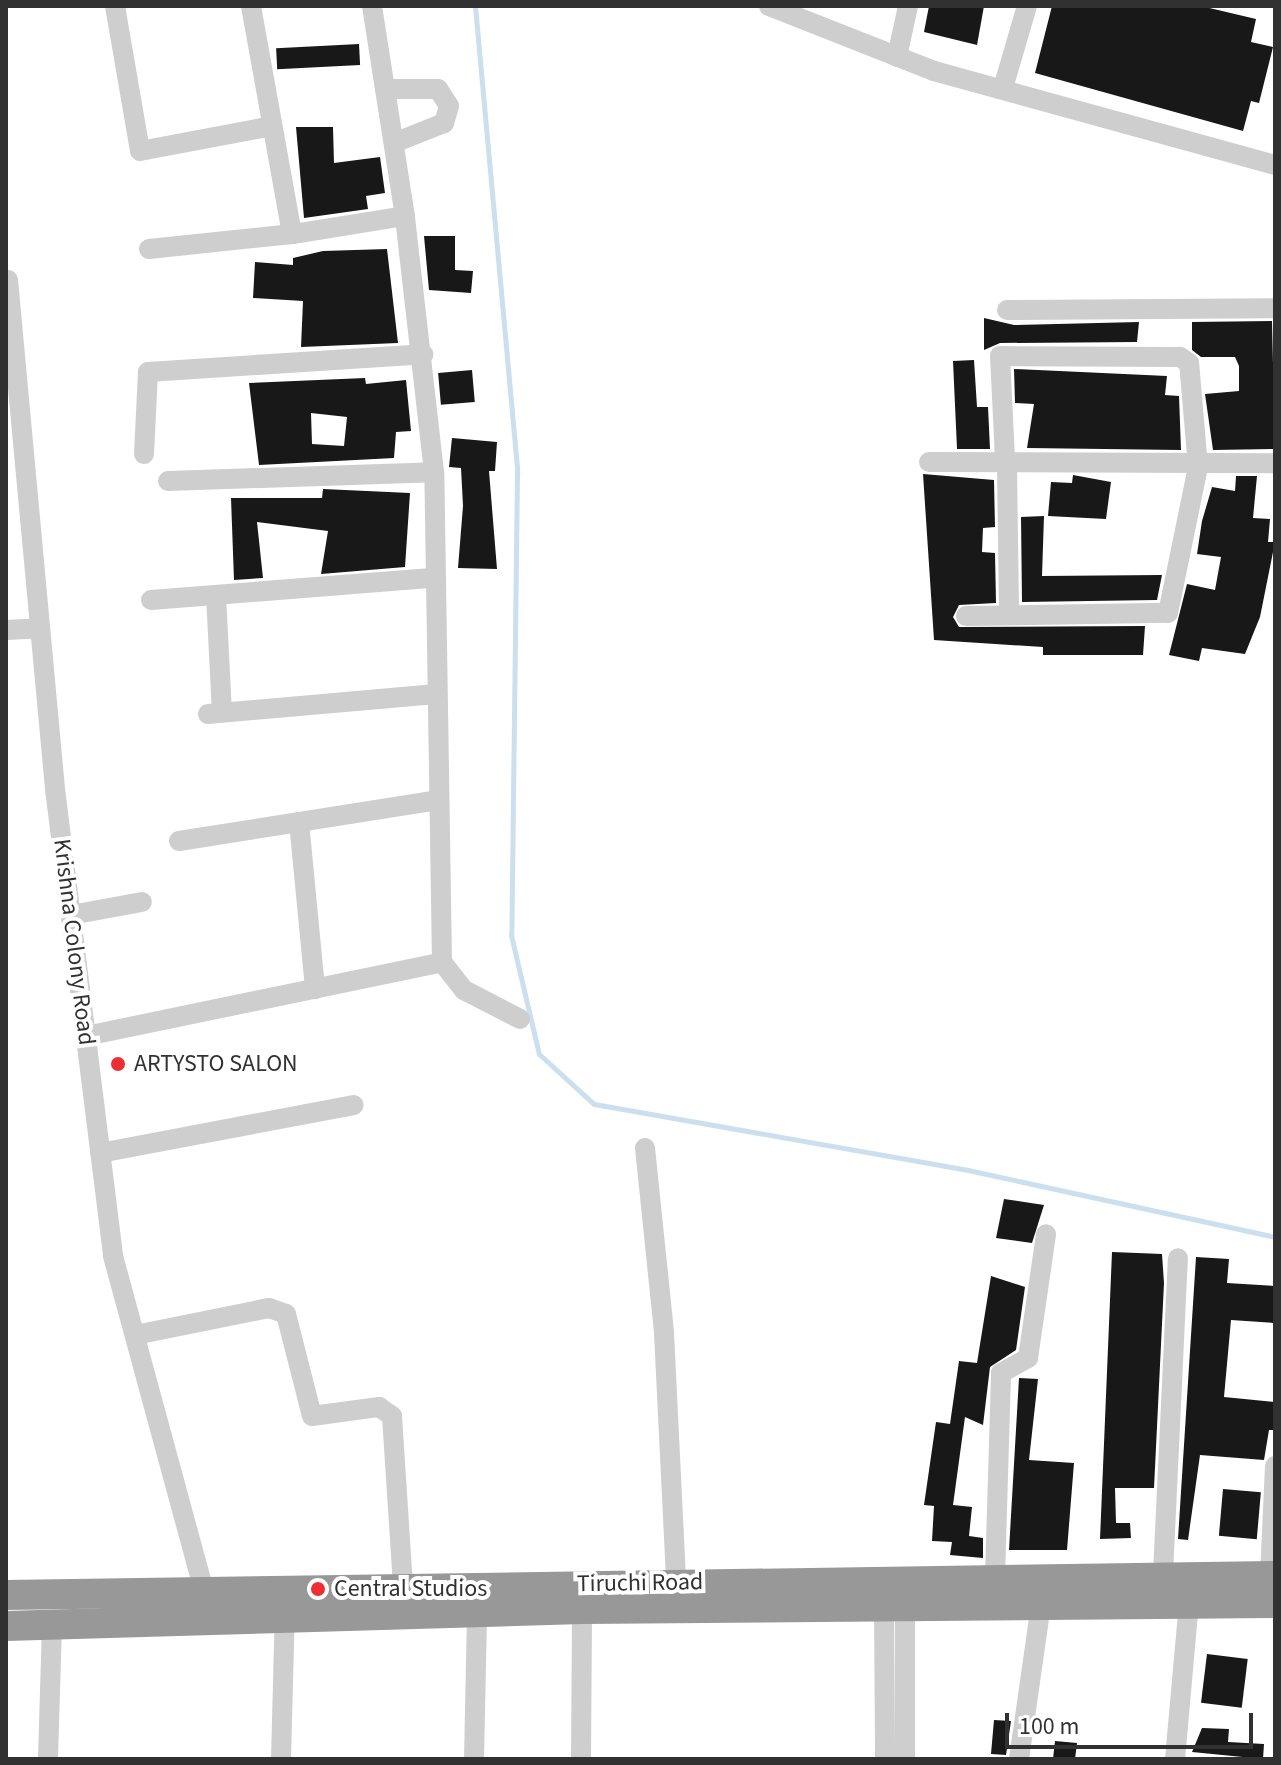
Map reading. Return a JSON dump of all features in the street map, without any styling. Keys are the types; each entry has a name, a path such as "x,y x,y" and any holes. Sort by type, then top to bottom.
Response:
{"highway":[{"name":"Tiruchi Road","path":"6,1595 1163,1574 1273,1585"},
{"path":"6,1626 286,1622 582,1609 1189,1603 1273,1585"}],"street":[{"path":"115,6 140,151 272,126"},
{"path":"251,6 292,234"},
{"path":"372,6 405,216 434,472 432,578 442,962 464,990 520,1019"},
{"path":"897,57 908,6"},
{"path":"1003,88 1027,6"},
{"path":"780,8 897,57 1275,165"},
{"path":"385,89 438,89 449,106 444,123 394,143"},
{"path":"149,249 292,234 405,216"},
{"name":"Krishna Colony Road","path":"8,280 40,628 113,1256 207,1593 208,1624"},
{"path":"1007,310 1275,308"},
{"path":"144,454 148,372 423,354"},
{"path":"966,616 1168,613 1198,467 1189,363 1180,357 1000,356 1009,614"},
{"path":"929,462 1198,467 1275,463"},
{"path":"168,481 434,472"},
{"path":"6,499 28,497"},
{"path":"151,600 432,578"},
{"path":"216,595 215,713 436,694"},
{"path":"6,630 40,628"},
{"path":"179,841 438,800"},
{"path":"299,822 315,989"},
{"path":"71,915 142,902"},
{"path":"86,1036 442,962"},
{"path":"100,1153 353,1105"},
{"path":"645,1148 664,1333 676,1582"},
{"path":"995,1577 1001,1373 1028,1358 1046,1234"},
{"path":"1163,1574 1178,1258"},
{"path":"135,1335 269,1308 286,1314 312,1416 379,1407 392,1416 403,1587"},
{"path":"1273,1585 1275,1466"},
{"path":"281,1759 285,1590"},
{"path":"1175,1759 1189,1603"},
{"path":"885,1759 894,1605"},
{"path":"894,1605 905,1759"},
{"path":"1019,1759 1041,1605"},
{"path":"581,1759 582,1609"},
{"path":"474,1759 477,1613"},
{"path":"48,1759 52,1625"}],"building":[{"path":"929,6 984,6 977,45 924,32"},
{"path":"1052,6 1201,6 1256,19 1251,42 1273,47 1259,103 1251,101 1243,131 1035,73"},
{"path":"359,44 360,65 277,69 276,48"},
{"path":"296,127 333,127 334,163 380,157 385,193 366,196 368,209 304,218"},
{"path":"424,236 455,236 455,270 473,271 471,293 429,290"},
{"path":"387,249 398,343 301,347 303,301 253,298 255,262 293,265 293,258 323,251"},
{"path":"984,318 1014,325 1139,322 1137,342 1000,343 984,350"},
{"path":"1272,321 1275,449 1213,450 1205,394 1239,391 1239,366 1235,357 1201,357 1192,350 1192,322"},
{"path":"974,360 977,407 988,407 990,449 957,449 953,361"},
{"path":"1014,369 1167,376 1165,395 1179,396 1181,450 1027,448 1034,404 1015,403"},
{"path":"472,370 475,402 441,405 438,373"},
{"path":"365,378 366,384 406,380 411,431 396,432 394,458 259,465 249,383","holes":["311,413 347,417 344,446 312,444"]},
{"path":"452,438 497,442 495,471 489,471 497,569 458,568 463,506 461,468 449,467"},
{"path":"923,474 994,480 995,527 983,528 982,552 995,553 996,603 959,605 953,617 959,627 1145,626 1143,655 1043,655 1043,647 934,640"},
{"path":"1073,475 1111,482 1106,519 1048,516 1051,482 1072,483"},
{"path":"1236,476 1257,476 1253,518 1270,519 1268,542 1275,542 1260,617 1245,654 1202,648 1199,661 1169,655 1187,584 1215,590 1221,557 1197,554 1202,521 1212,487 1235,491"},
{"path":"323,489 410,493 405,567 321,574 328,531 257,522 263,578 234,580 231,498 322,498"},
{"path":"1044,516 1042,576 1162,575 1157,600 1022,602 1021,517"},
{"path":"1004,1199 1044,1205 1032,1243 996,1238"},
{"path":"1112,1252 1162,1254 1164,1283 1154,1488 1115,1488 1116,1523 1130,1523 1131,1538 1100,1539"},
{"path":"1196,1257 1229,1259 1227,1283 1275,1286 1275,1323 1231,1320 1224,1397 1275,1402 1275,1430 1269,1430 1264,1460 1200,1455 1188,1540 1178,1539"},
{"path":"991,1276 1025,1287 1016,1350 990,1367 983,1425 965,1417 953,1505 972,1507 969,1536 983,1538 983,1558 950,1555 952,1542 932,1541 934,1506 924,1505 936,1422 950,1424 959,1361 977,1363"},
{"path":"1019,1378 1038,1379 1029,1460 1074,1463 1067,1550 1009,1550"},
{"path":"1223,1489 1261,1492 1257,1539 1219,1536"},
{"path":"1207,1654 1248,1659 1242,1708 1201,1703"},
{"path":"994,1720 1011,1721 1006,1755 991,1754"},
{"path":"1202,1728 1229,1729 1228,1742 1264,1744 1263,1759 1192,1752"},
{"path":"1055,1741 1077,1743 1075,1759 1053,1759"}],"waterway":[{"path":"475,6 517,472 511,935 539,1054 594,1104 968,1170 1275,1237"}],"place":[{"name":"ARTYSTO SALON","path":"118,1064"},
{"name":"Central Studios","path":"318,1589"}]}
